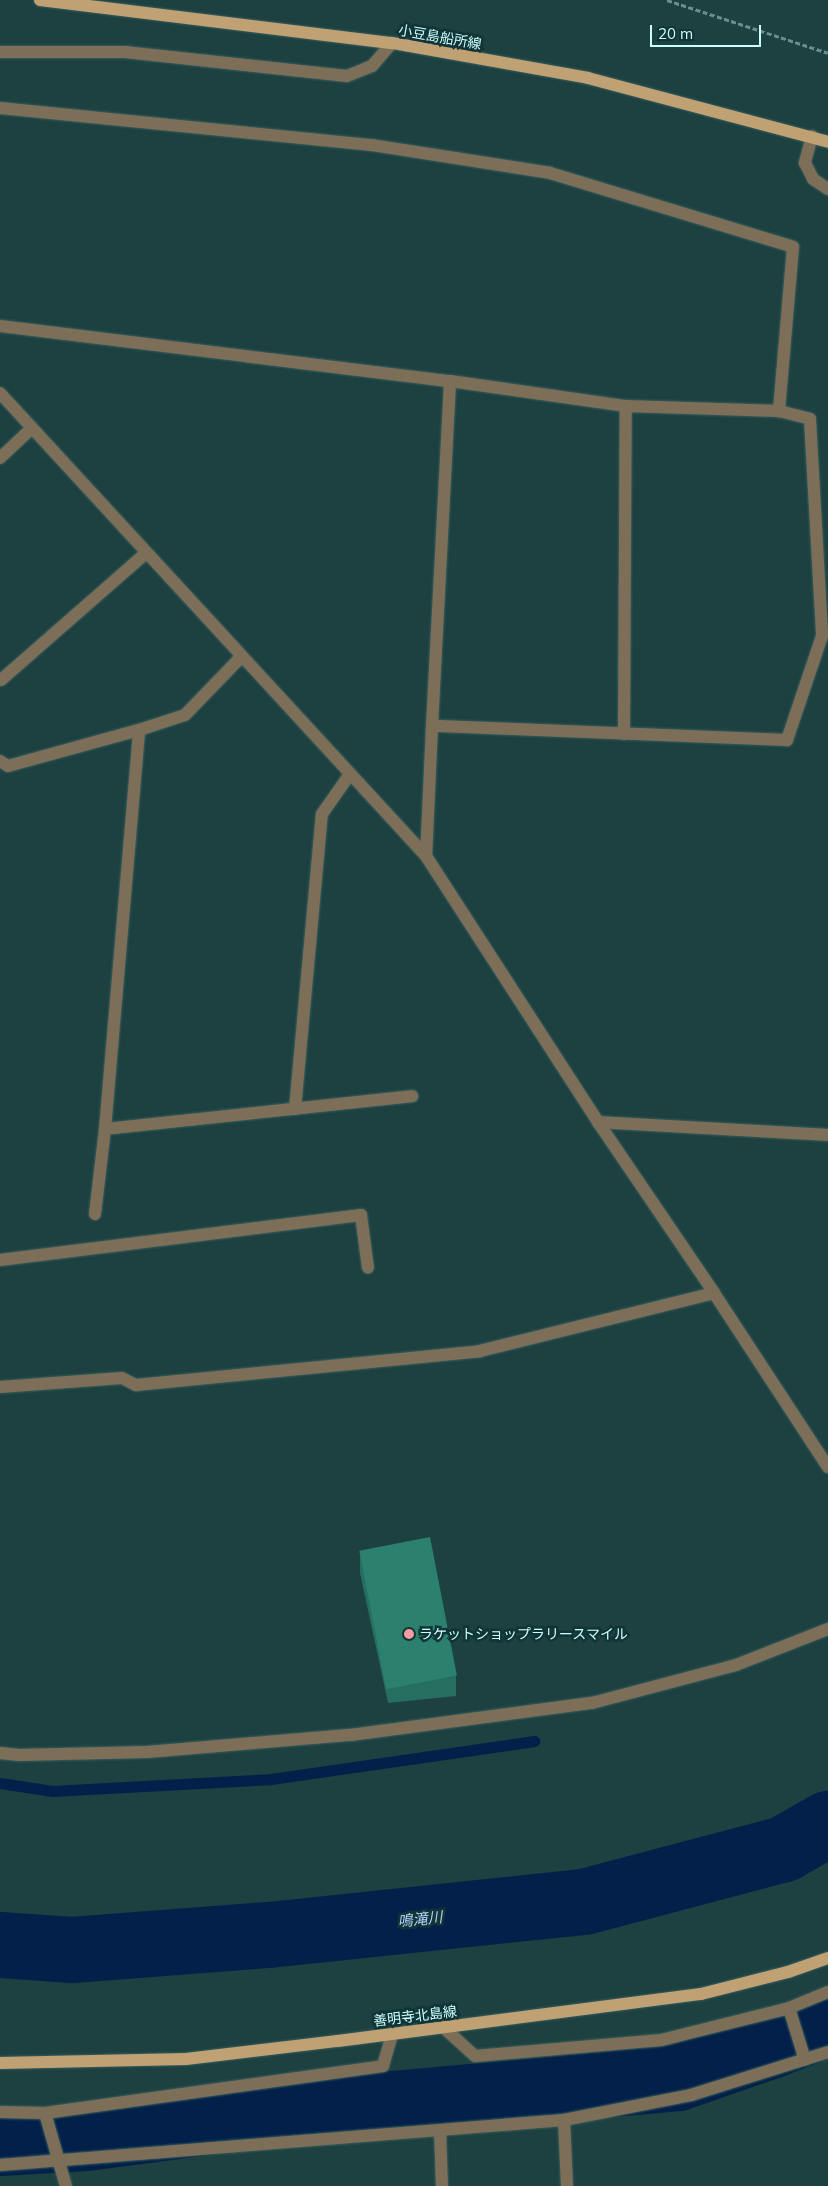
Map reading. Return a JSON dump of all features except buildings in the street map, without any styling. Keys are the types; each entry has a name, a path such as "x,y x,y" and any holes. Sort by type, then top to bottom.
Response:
{"main road":[{"name":"小豆島船所線","path":"40,0 392,43 588,78 812,136 828,142"},
{"name":"善明寺北島線","path":"0,2064 186,2059 443,2028 702,1994 788,1972 828,1958"}],"street":[{"path":"0,52 125,52 348,76 372,66 392,43"},
{"path":"0,108 372,145 550,173 793,247 779,411"},
{"path":"812,136 805,162 813,179 828,189"},
{"path":"0,326 450,381 626,406 779,411 810,419 822,636 787,740 432,726"},
{"path":"426,856 450,381"},
{"path":"0,393 426,856 598,1122 714,1293 828,1467"},
{"path":"624,734 626,406"},
{"path":"0,458 32,428"},
{"path":"1,680 146,553"},
{"path":"0,761 8,766 139,730 185,715 241,657"},
{"path":"95,1214 105,1129 139,730"},
{"path":"295,1109 322,814 350,774"},
{"path":"105,1129 412,1096"},
{"path":"598,1122 828,1135"},
{"path":"0,1260 361,1215 368,1268"},
{"path":"0,1387 122,1378 136,1385 480,1351 714,1293"},
{"path":"0,1753 19,1756 147,1752 351,1735 592,1703 736,1665 828,1629"},
{"path":"443,2028 475,2056 661,2040 791,2013 828,1992"},
{"path":"791,2013 804,2056"},
{"path":"0,2112 46,2113 383,2066 392,2034"},
{"path":"0,2165 564,2120 691,2095 804,2056 828,2052"},
{"path":"46,2113 66,2186"},
{"path":"564,2120 567,2186"},
{"path":"440,2130 442,2186"}],"path":[{"path":"667,0 828,54"}],"waterway":[{"path":"0,1783 52,1791 271,1779 534,1741"},
{"name":"鳴滝川","path":"0,1945 72,1950 269,1935 584,1902 784,1849 828,1824"},
{"path":"0,2143 86,2138 240,2118 678,2078 828,2024"}],"place":[{"name":"ラケットショップラリースマイル","path":"409,1634"}]}
